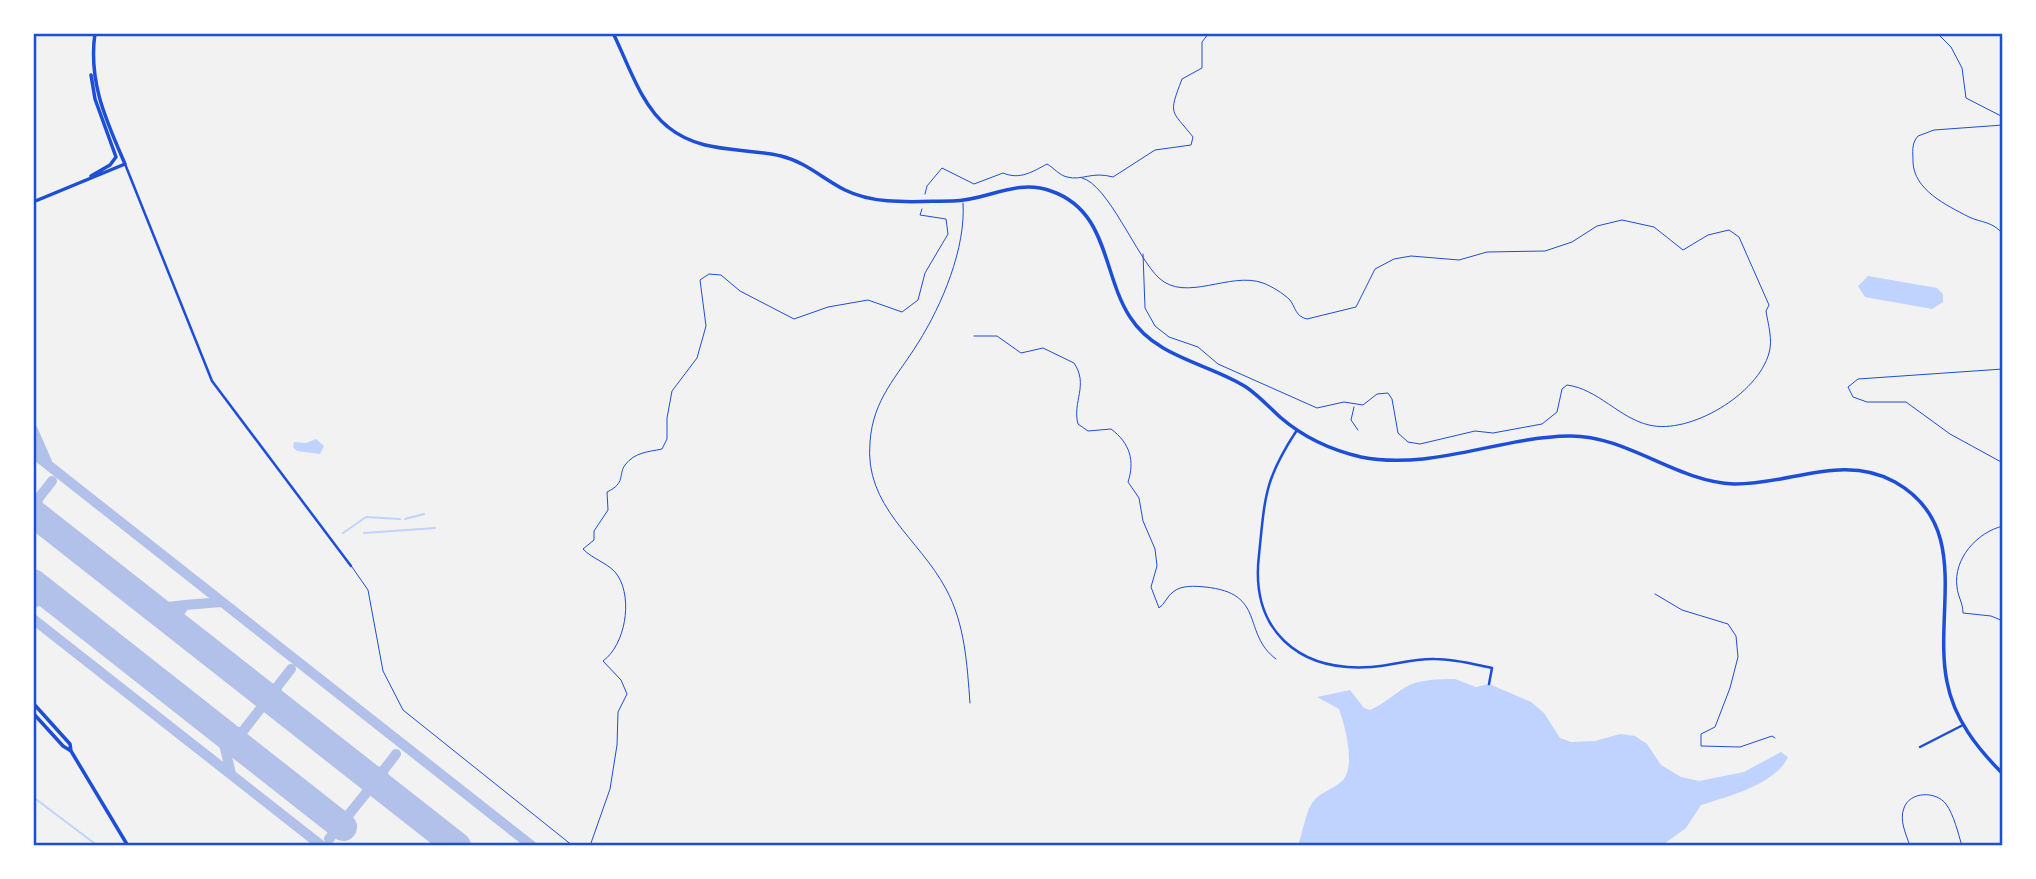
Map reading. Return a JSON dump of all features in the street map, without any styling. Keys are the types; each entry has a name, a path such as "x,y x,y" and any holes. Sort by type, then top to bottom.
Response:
{"main road":[{"path":"33,202 125,163 98,98 93,52 95,33"},
{"path":"613,33 651,108 667,127 688,140 714,148 791,159 860,196 881,200 963,201 1005,188 1031,187 1051,191 1074,204 1095,226 1129,316 1147,337 1171,352 1245,387 1297,430 1331,448 1380,460 1410,460 1548,437 1575,436 1597,439 1690,475 1723,482 1767,482 1823,470 1846,469 1881,475 1900,485 1918,500 1936,526 1942,544 1946,586 1946,674 1950,697 1963,725 2003,774"},
{"path":"84,181 110,165 116,157 95,99 90,59 93,52"},
{"path":"33,703 62,732 128,846"},
{"path":"33,713 62,746 71,751"}],"street":[{"path":"125,163 212,381 351,566"},
{"path":"1297,430 1276,462 1266,487 1257,567 1262,607 1273,629 1292,649 1323,663 1363,667 1431,658 1459,660 1492,668 1489,684"},
{"path":"1920,747 1963,725"}],"lane":[{"path":"963,201 964,233 958,258 920,341 877,404 869,443 873,478 882,504 931,565 947,590 960,622 970,703"},
{"path":"351,566 368,590 383,671 403,710 573,846"}],"path":[{"path":"1082,178 1094,173 1117,176 1155,149 1192,144 1193,136 1175,118 1172,110 1182,79 1202,68 1202,43 1209,33"},
{"path":"1937,33 1951,47 1962,68 1965,97 2003,117"},
{"path":"2003,125 1930,131 1916,138 1912,152 1914,176 1922,188 1967,216 1991,223 2003,233"},
{"path":"925,194 928,184 942,168 974,184 1001,173 1012,177 1032,173 1048,164 1064,176 1082,178 1099,189 1143,254 1155,274 1168,285 1186,288 1226,281 1261,282 1285,296 1299,316 1307,319 1356,307 1362,300 1372,274 1389,260 1411,256 1463,260 1487,252 1545,251 1567,244 1602,224 1630,220 1654,227 1683,250 1713,233 1734,232 1769,304 1766,310 1769,353 1751,385 1730,402 1687,424 1649,425 1585,391 1567,385 1562,389 1557,412 1544,424 1493,433 1475,431 1417,444 1406,441 1398,433 1392,399 1388,393 1377,394 1365,404 1345,401 1317,408 1217,364 1198,346 1169,337 1155,326 1144,305 1143,254"},
{"path":"590,846 610,789 619,710 627,694 621,680 603,662 614,652 627,615 625,590 617,574 583,549 594,540 594,531 608,510 607,492 615,488 623,477 624,466 644,451 662,449 667,441 667,416 672,391 696,358 706,326 700,280 709,274 721,275 737,289 792,319 828,307 868,300 902,312 918,300 926,272 948,234 946,219 920,215 922,207"},
{"path":"974,336 998,336 1021,353 1045,348 1074,363 1083,383 1076,409 1078,424 1088,431 1111,429 1129,451 1133,471 1128,482 1139,498 1143,522 1156,552 1157,566 1151,587 1159,608 1172,592 1182,588 1212,588 1237,596 1247,606 1267,651 1276,659"},
{"path":"2003,369 1857,379 1848,387 1853,397 1863,401 1906,402 1950,434 2003,463"},
{"path":"1354,404 1352,420 1358,430"},
{"path":"2003,526 1984,534 1966,552 1959,566 1956,585 1963,613 1991,615 2003,621"},
{"path":"1655,594 1682,610 1727,624 1736,636 1738,657 1730,688 1715,727 1701,734 1701,746 1740,747 1772,736 1775,738"},
{"path":"1910,846 1904,828 1904,809 1912,798 1927,794 1937,797 1948,806 1962,846"}],"water":[{"path":"1868,276 1937,288 1943,294 1943,302 1932,309 1865,297 1858,286"},
{"path":"316,439 324,446 320,454 297,451 293,447 294,442 306,443"},
{"path":"1455,679 1476,687 1489,684 1531,702 1544,713 1560,738 1571,742 1595,741 1620,734 1635,736 1647,744 1661,765 1681,777 1699,781 1744,772 1781,752 1788,757 1773,775 1762,782 1701,805 1686,828 1661,846 1298,846 1311,805 1317,797 1341,782 1348,768 1348,747 1339,709 1317,697 1350,690 1364,708 1370,710 1416,683"}],"waterway":[{"path":"405,519 424,514"},
{"path":"343,533 366,517 400,519"},
{"path":"364,533 435,528"},
{"path":"33,797 98,846"}],"taxiway":[{"path":"33,430 47,462"},
{"path":"33,453 532,846"},
{"path":"38,499 52,481"},
{"path":"33,501 38,499 36,508 39,517"},
{"path":"33,587 36,602 43,595 50,596"},
{"path":"185,605 222,602"},
{"path":"148,603 160,608 185,605 176,617 181,629"},
{"path":"33,619 322,846"},
{"path":"277,687 291,669"},
{"path":"258,689 269,691 277,687 276,699 281,707"},
{"path":"258,689 263,698 261,708 268,704 281,707"},
{"path":"243,731 261,708"},
{"path":"219,729 231,735 243,731 241,739 246,751"},
{"path":"221,731 231,774"},
{"path":"383,771 396,754"},
{"path":"383,771 384,788 374,788 367,792 369,782 365,773 383,771"},
{"path":"329,839 367,792"}],"runway":[{"path":"33,513 457,846"},
{"path":"33,583 343,827"}]}
